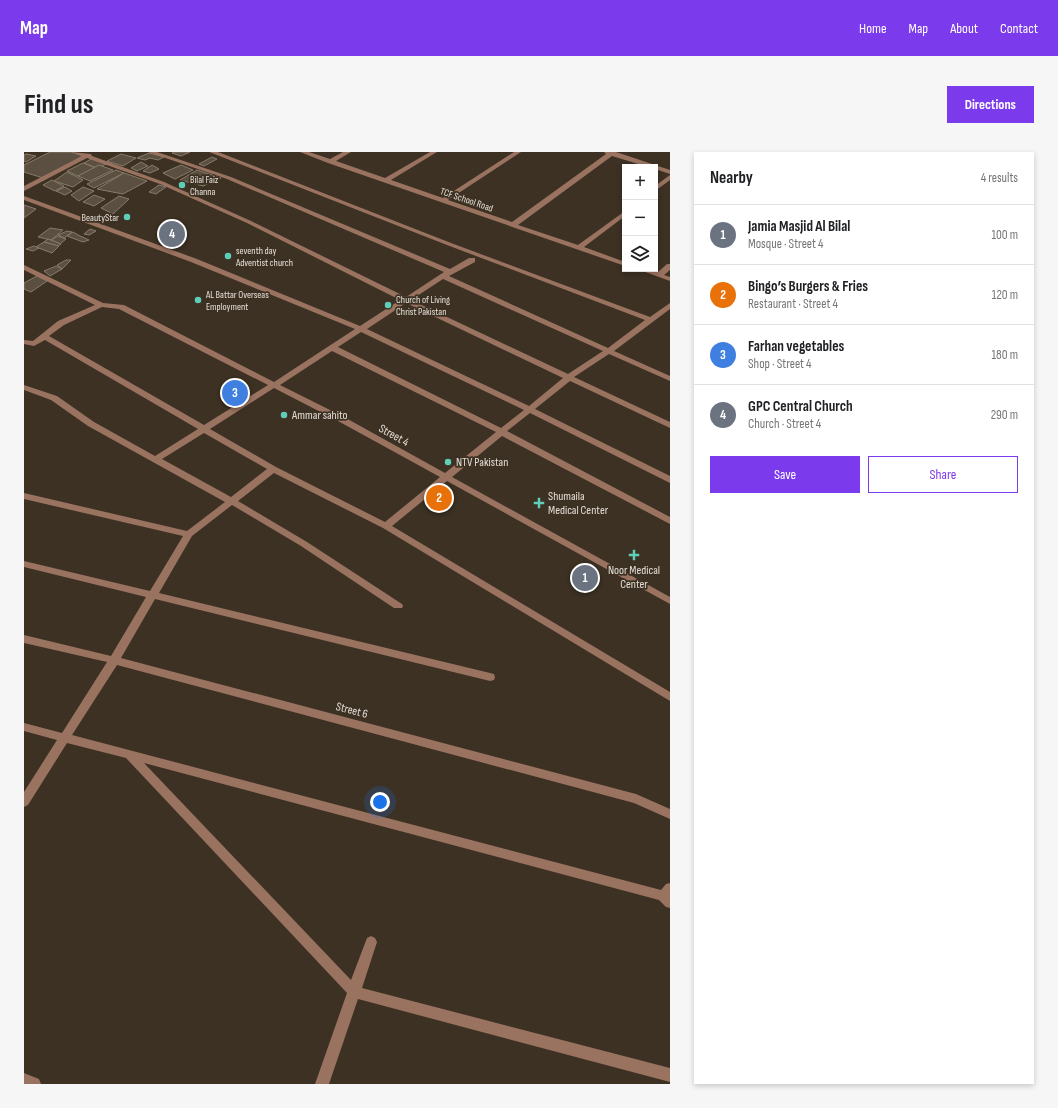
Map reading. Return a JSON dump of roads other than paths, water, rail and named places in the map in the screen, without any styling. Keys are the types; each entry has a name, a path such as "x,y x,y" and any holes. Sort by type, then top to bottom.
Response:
{"street":[{"path":"75,152 162,183 249,222 406,300 670,425"},
{"path":"24,189 95,152"},
{"path":"150,152 229,178 446,274 670,379"},
{"path":"212,152 449,244 652,320"},
{"name":"TCF School Road","path":"303,152 622,263"},
{"path":"330,162 348,152"},
{"path":"385,181 434,152"},
{"path":"443,201 518,152"},
{"path":"513,225 610,153 645,164"},
{"path":"658,168 670,172"},
{"path":"658,187 670,177"},
{"path":"24,198 186,256 361,329 530,410 670,480"},
{"path":"580,248 622,215"},
{"path":"154,460 333,348 446,274 472,260"},
{"path":"660,275 670,266"},
{"path":"24,267 101,306"},
{"path":"650,272 670,279"},
{"path":"386,526 447,478 569,377 609,351 670,305"},
{"path":"24,342 34,344 62,323 101,306"},
{"name":"Street 4","path":"101,306 121,307 341,419 670,601"},
{"path":"44,336 273,469 386,526 670,697"},
{"path":"333,348 502,432 670,521"},
{"path":"24,388 54,398 91,424 154,460 232,501 304,544 398,606"},
{"path":"24,802 114,660 189,534 273,469"},
{"path":"24,496 189,534"},
{"path":"24,564 490,677"},
{"name":"Street 6","path":"24,639 114,660 636,799 670,814"},
{"path":"24,727 65,739 668,896"},
{"path":"130,756 354,992 670,1075"},
{"path":"322,1084 371,942"},
{"path":"24,1080 34,1084"}],"place":[{"name":"Bilal Faiz Channa","path":"182,185"},
{"name":"BeautyStar","path":"127,217"},
{"name":"GPC Central Church","path":"172,234"},
{"name":"seventh day Adventist church","path":"228,256"},
{"name":"AL Battar Overseas Employment","path":"198,300"},
{"name":"Church of Living Christ Pakistan","path":"388,305"},
{"name":"Farhan vegetables","path":"235,393"},
{"name":"Ammar sahito","path":"284,415"},
{"name":"NTV Pakistan","path":"448,462"},
{"name":"Bingo’s Burgers & Fries","path":"439,498"},
{"name":"Shumaila Medical Center","path":"539,503"},
{"name":"Noor Medical Center","path":"634,555"},
{"name":"Jamia Masjid Al Bilal","path":"585,578"}]}
